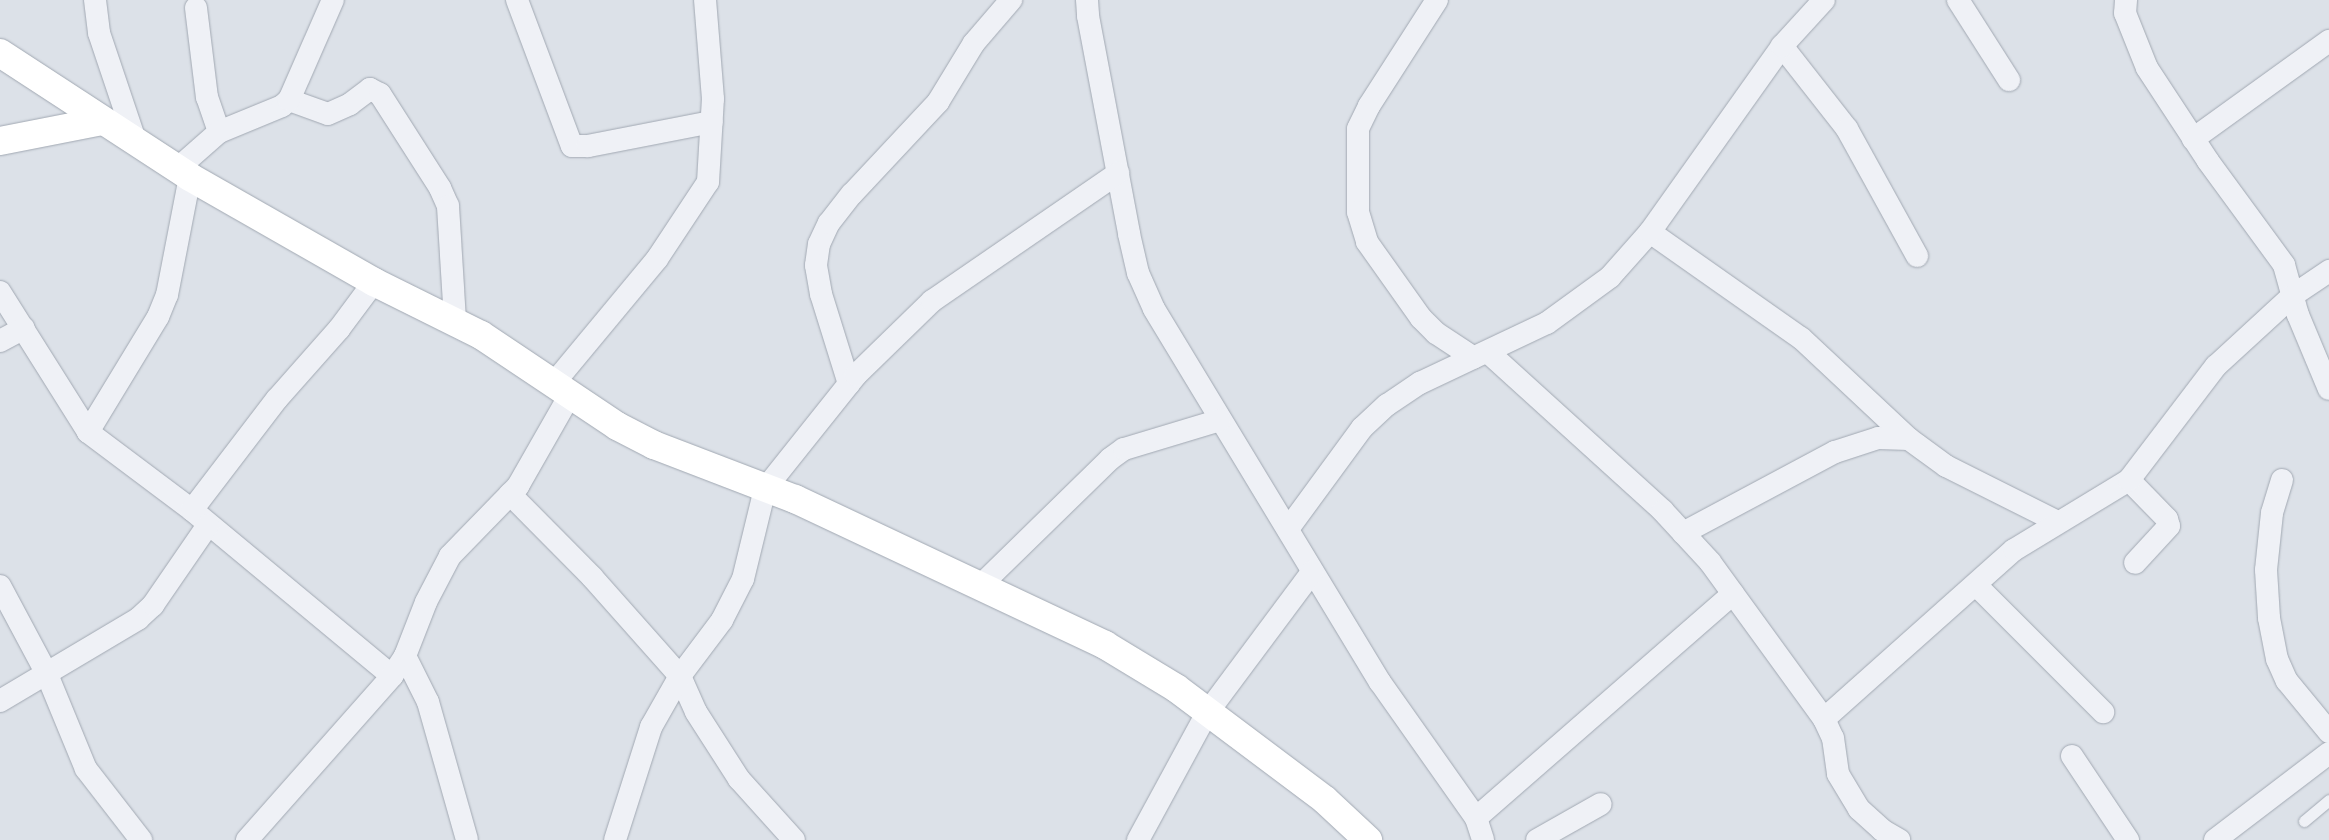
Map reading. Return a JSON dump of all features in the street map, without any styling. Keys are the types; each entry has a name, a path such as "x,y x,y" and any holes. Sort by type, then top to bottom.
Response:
{"street":[{"path":"95,0 99,33 136,143"},
{"path":"88,432 158,318 167,295 183,173 219,132 282,106 289,100 334,0"},
{"path":"517,0 572,146 588,146 712,122"},
{"path":"247,840 392,676 405,656 426,602 450,556 510,494 532,466 562,389 687,217 708,182 712,122 705,0"},
{"path":"849,384 821,294 816,265 819,244 829,223 852,194 938,102 974,43 1011,0"},
{"path":"1088,0 1088,16 1138,273 1154,309 1380,682 1476,818 1483,840"},
{"path":"1288,529 1362,428 1387,405 1420,383 1547,323 1610,277 1650,232 1782,46 1824,0"},
{"path":"1958,0 2009,80"},
{"path":"2126,0 2125,13 2147,68 2193,140 2275,249 2284,266 2292,296 2329,389"},
{"path":"1434,1 1369,106 1358,129 1358,212 1371,249 1421,318 1436,333 1481,355 1663,510 1733,594 1824,719 1833,738 1838,774 1859,809 1893,839"},
{"path":"196,8 207,97 219,132"},
{"path":"2193,140 2329,41"},
{"path":"1782,46 1847,129 1917,256"},
{"path":"0,53 183,173 374,282 455,322 517,357 617,426 654,445 794,499 1105,645 1176,688 1325,800 1368,840"},
{"path":"289,100 328,114 350,104 370,89 380,94 440,188 448,206 455,322"},
{"path":"0,141 102,120"},
{"path":"615,840 651,727 680,676 722,620 743,579 765,489 849,384 944,290 1118,173"},
{"path":"1650,232 1801,338 1909,439 1946,466 2058,522"},
{"path":"1824,719 2014,550 2129,480 2216,366 2292,296 2329,271"},
{"path":"192,510 277,399 339,329 374,282"},
{"path":"0,292 88,432 192,510 392,676"},
{"path":"0,341 24,328"},
{"path":"980,586 1110,458 1132,446 1220,420"},
{"path":"1683,533 1835,452 1878,438 1909,439"},
{"path":"2129,480 2167,519 2169,526 2136,563"},
{"path":"2282,480 2272,514 2266,570 2269,618 2277,659 2287,681 2329,732"},
{"path":"510,494 592,577 680,676 696,712 739,779 794,840"},
{"path":"0,700 138,619 153,605 208,525"},
{"path":"1138,840 1207,713 1312,572"},
{"path":"1976,585 2103,712"},
{"path":"0,586 46,672 86,769 141,840"},
{"path":"1476,818 1733,594"},
{"path":"405,656 428,702 467,840"},
{"path":"2215,840 2329,753"},
{"path":"2072,756 2128,840"},
{"path":"1537,840 1601,804"}],"lane":[{"path":"2304,821 2329,800"}]}
